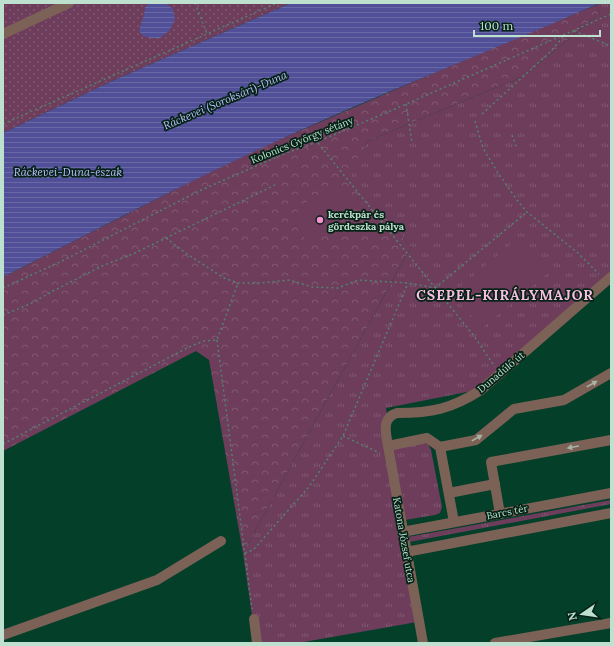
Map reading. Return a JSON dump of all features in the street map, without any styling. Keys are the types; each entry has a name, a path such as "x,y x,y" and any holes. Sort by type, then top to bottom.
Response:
{"street":[{"path":"3,34 69,3"},
{"name":"Dunadűlő út","path":"387,441 386,423 392,414 432,411 446,407 481,390 608,280"},
{"path":"440,447 476,440 514,409 564,400 611,373"},
{"path":"387,441 428,438 440,447 454,522"},
{"path":"500,514 491,462 611,440"},
{"name":"Katona József utca","path":"387,441 423,643"},
{"path":"449,493 495,484"},
{"name":"Barcs tér","path":"402,532 611,493"},
{"name":"Barcs tér","path":"406,552 611,513"},
{"path":"3,635 157,580 221,540"},
{"path":"254,619 257,643"},
{"path":"495,643 611,623"}],"path":[{"path":"195,3 207,34"},
{"path":"4,123 277,3"},
{"name":"Kolonics György sétány","path":"3,288 60,262 199,191 286,153 317,142 406,104 611,14"},
{"path":"574,31 611,46"},
{"path":"482,114 548,54 566,34"},
{"path":"406,104 412,143"},
{"path":"475,121 483,148 498,173 527,212 578,253 608,280"},
{"path":"512,135 516,149"},
{"path":"317,142 474,336 500,373"},
{"path":"3,315 30,304 102,266 135,253 275,185"},
{"path":"435,288 527,212"},
{"path":"166,238 187,254 224,278 238,283 260,283 290,280 312,287 338,288 358,280 408,283 435,288"},
{"path":"238,283 216,340 254,619"},
{"path":"245,553 253,550 309,487 342,436 408,283"},
{"path":"3,444 189,347 204,341 216,340"},
{"path":"342,436 376,450 390,459"}],"green space":[{"path":"3,3 291,3 112,81 3,133"},
{"path":"600,3 611,3 611,282 487,388 386,408 392,448 422,443 428,444 431,450 442,507 440,513 435,515 405,520 417,622 298,643 256,643 243,553 411,247 349,172 368,141 524,76 600,13 596,5"},
{"path":"596,5 600,13 524,76 368,141 350,172 411,247 243,553 209,360 196,351 3,451 3,277 198,178 267,145"},
{"name":"kerékpár és gördeszka pálya","path":"336,185 345,187 357,200 363,198 365,201 317,240 310,242 302,235 299,227 297,213 300,206"},
{"path":"521,236 549,272 482,328 452,294"},
{"path":"611,500 611,504 409,542 408,537"}],"water":[{"path":"150,3 165,3 173,9 175,19 170,30 160,38 143,36 139,31 144,16 145,7"},
{"name":"Ráckevei-Duna-észak","path":"291,3 600,3 307,127 167,194 3,277 3,133 112,81"}],"place":[{"name":"kerékpár és gördeszka pálya","path":"320,220"}],"district":[{"name":"CSEPEL-KIRÁLYMAJOR","path":"505,295"}],"water label":[{"name":"Ráckevei (Soroksári)-Duna","path":"225,100"}]}
